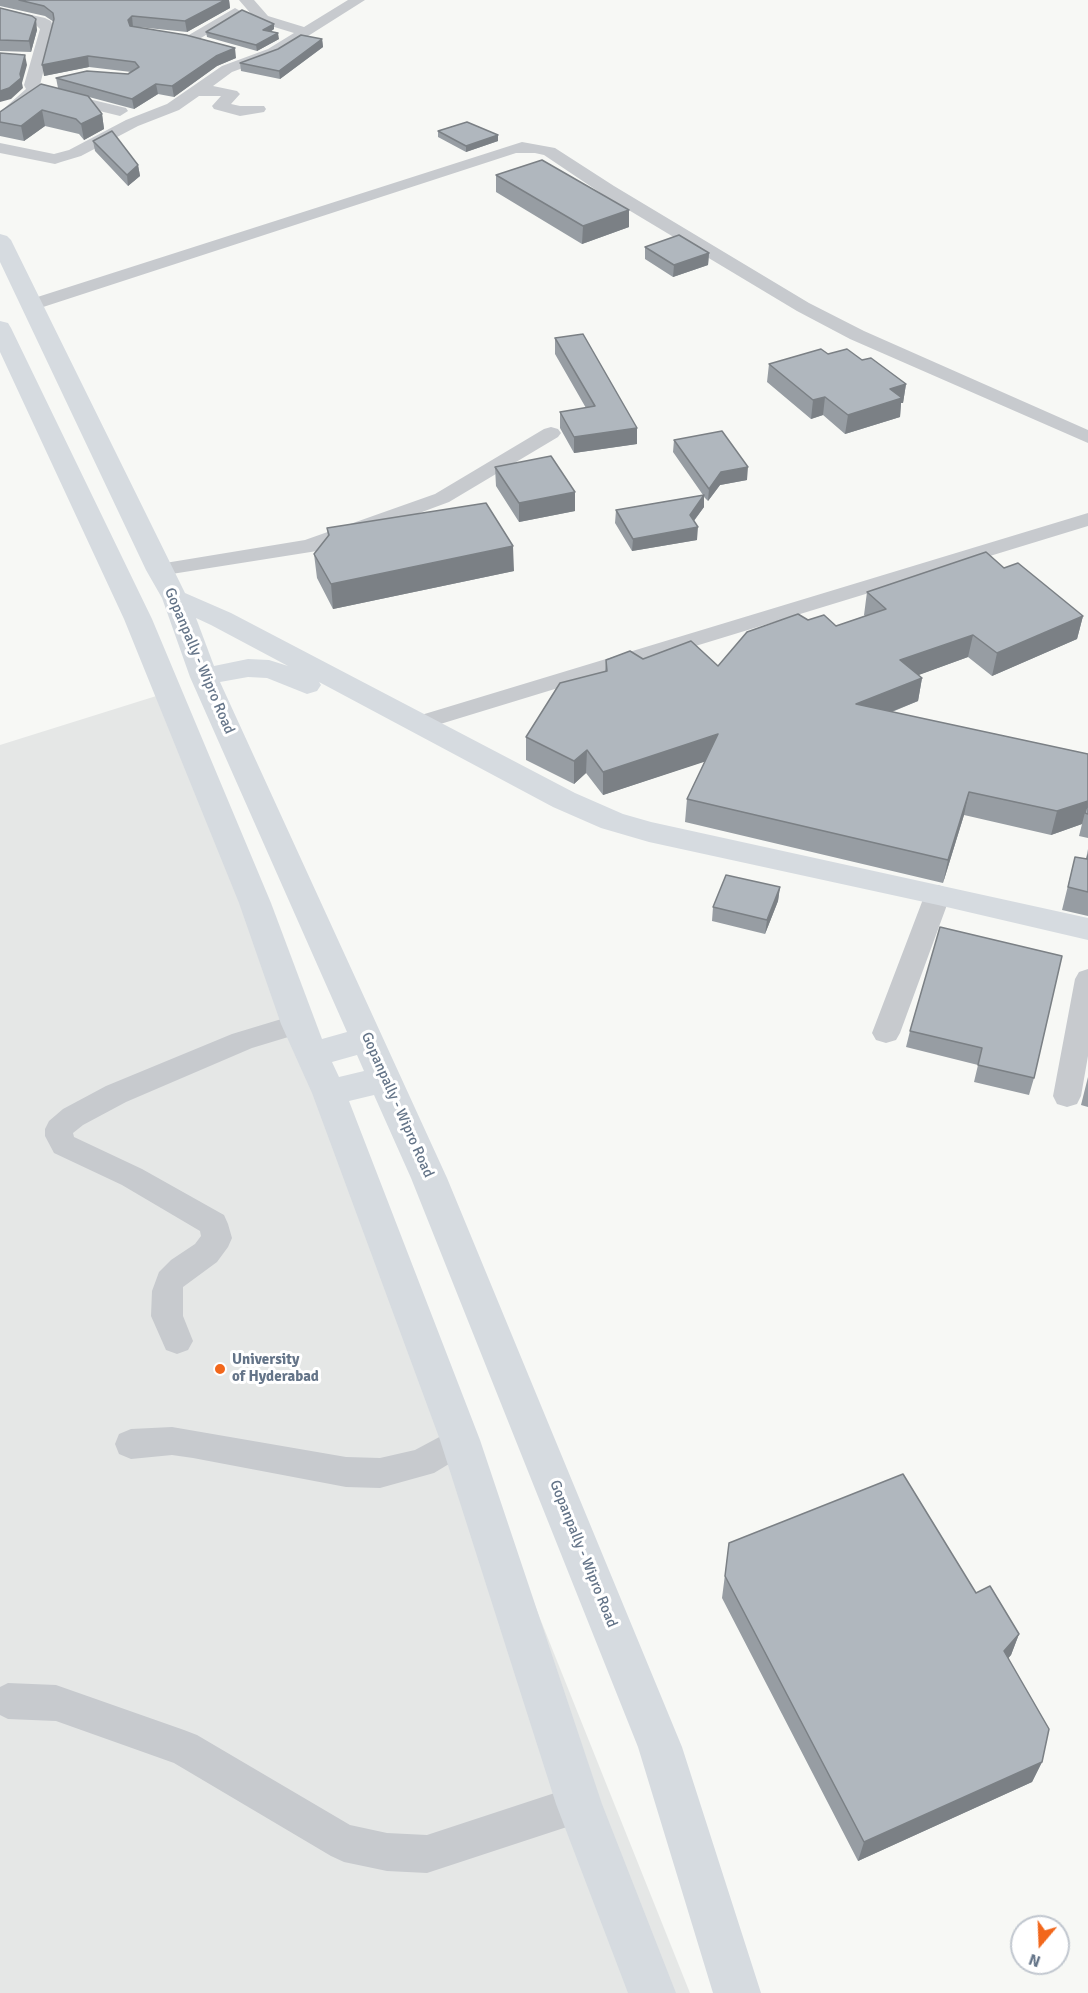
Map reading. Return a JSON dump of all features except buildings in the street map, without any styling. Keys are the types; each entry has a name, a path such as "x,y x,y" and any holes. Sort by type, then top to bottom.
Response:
{"main road":[{"name":"Gopanpally - Wipro Road","path":"0,240 167,584 204,677 429,1178 660,1748 737,1993"},
{"path":"0,328 138,619 255,903 460,1440 579,1804 652,1993"},
{"path":"167,584 221,619 416,724 564,800 612,821 936,902 1088,946"},
{"path":"204,677 249,668 269,669 289,675 389,730 552,812 602,834 642,846 1088,929"},
{"path":"305,1039 368,1039"},
{"path":"329,1094 385,1079"}],"street":[{"path":"246,0 263,19 306,32"},
{"path":"0,148 55,159 66,157 132,123 173,107 227,69 273,52 358,0"},
{"path":"0,12 46,24 47,29 33,88"},
{"path":"208,44 184,38 235,12"},
{"path":"237,51 256,57"},
{"path":"20,58 39,59"},
{"path":"0,120 33,88 63,81"},
{"path":"33,88 120,111"},
{"path":"192,92 212,90 232,94 220,106 240,111 258,109"},
{"path":"31,305 510,150 522,147 535,148 549,151 608,190 803,307 839,326 1088,437"},
{"path":"167,584 309,546 442,498 551,433"},
{"path":"416,724 1088,519"},
{"path":"886,1033 936,902"},
{"path":"1067,1096 1088,979"},
{"path":"177,1341 167,1316 167,1291 170,1281 182,1269 206,1253 217,1238 213,1224 132,1178 64,1145 59,1137 59,1130 73,1117 116,1094 242,1041 305,1039"},
{"path":"131,1444 172,1441 193,1443 346,1472 380,1473 422,1463 460,1440"},
{"path":"8,1701 56,1703 184,1748 344,1843 387,1852 427,1854 579,1804"}],"shaded area":[{"name":"University of Hyderabad","path":"169,692 690,1993 0,1993 0,745"}],"place":[{"name":"University of Hyderabad","path":"220,1369"}]}
